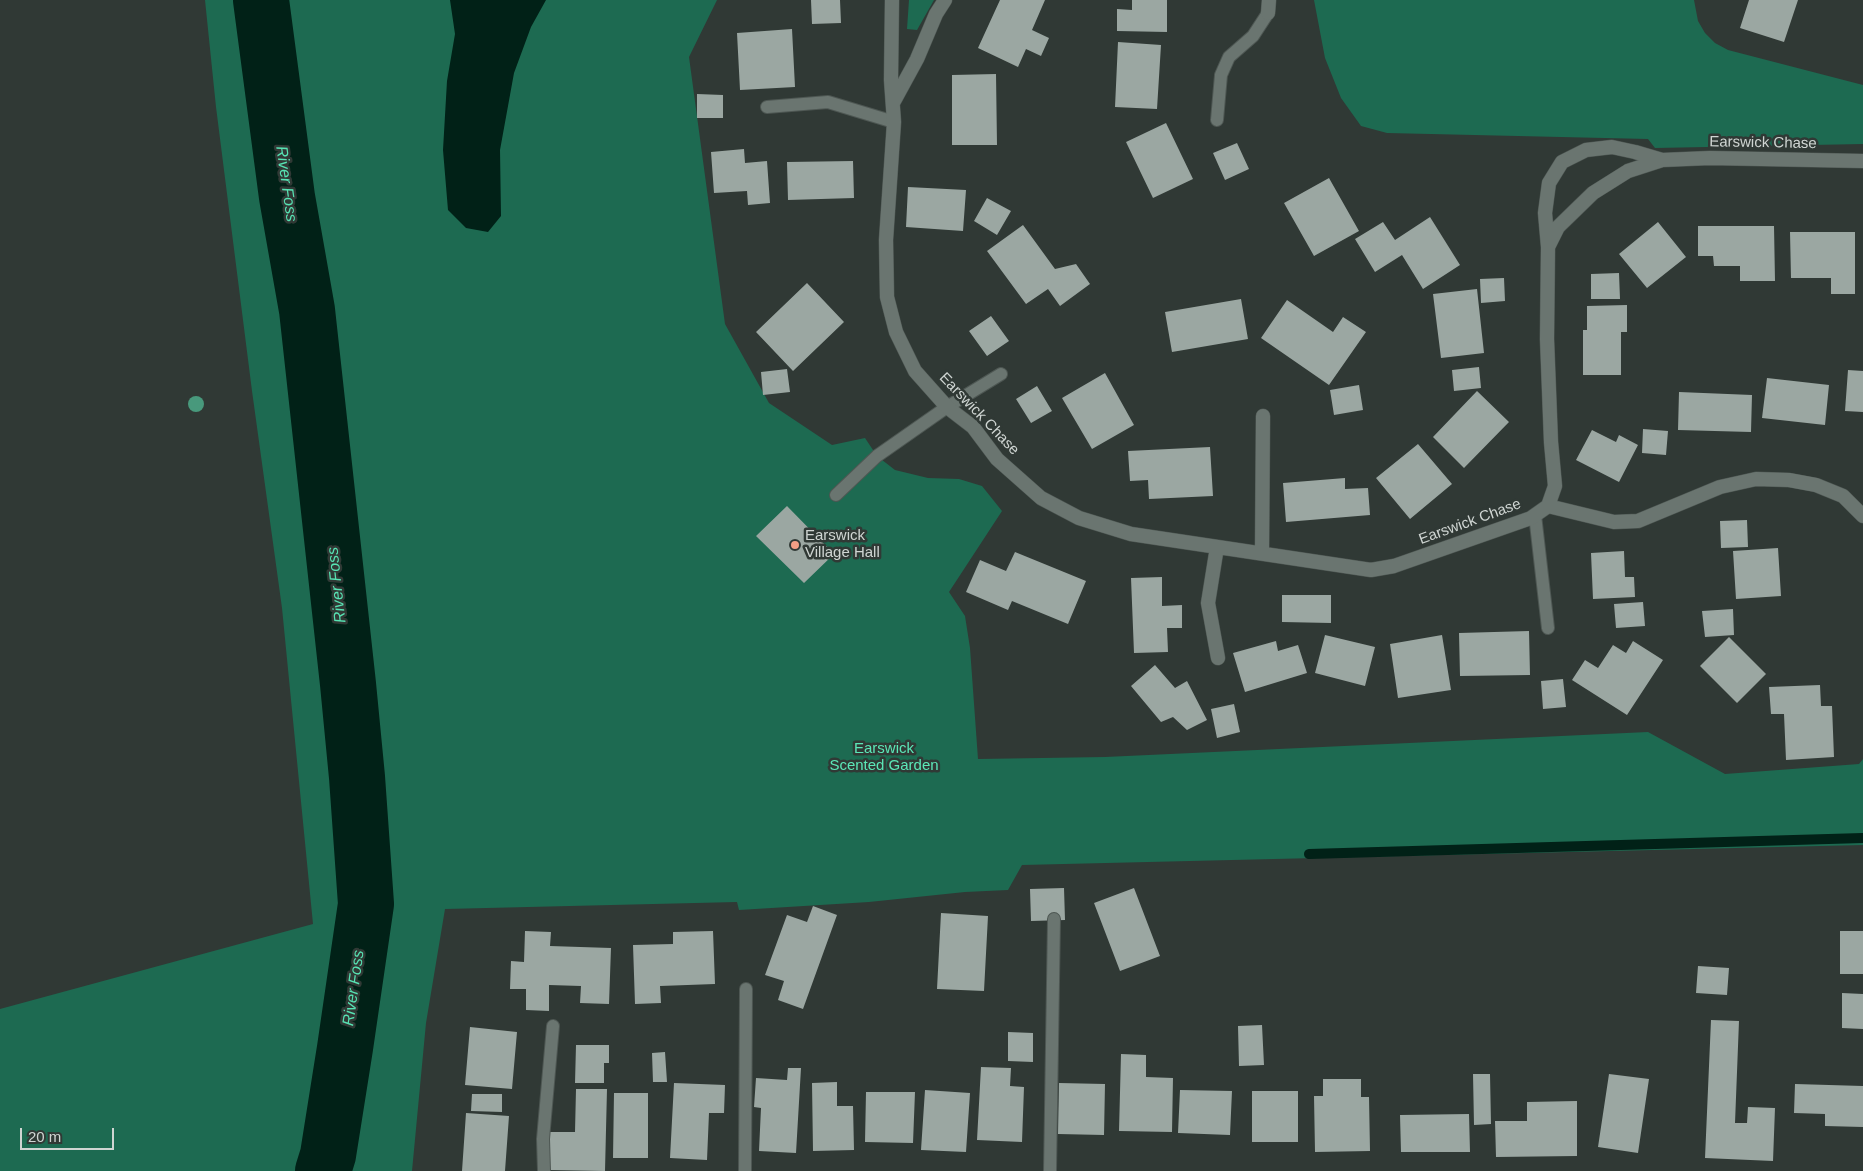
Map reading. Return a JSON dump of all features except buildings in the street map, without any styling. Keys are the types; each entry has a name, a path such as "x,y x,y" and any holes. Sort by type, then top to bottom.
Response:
{"street":[{"name":"Earswick Chase","path":"892,0 894,122 886,240 887,297 896,332 915,371 947,408 973,427 997,458 1042,498 1079,518 1131,534 1371,570 1394,566 1498,531 1535,515 1548,506 1555,486 1546,339 1548,247 1544,213 1549,183 1562,162 1586,150 1612,147 1662,160"},
{"path":"893,104 917,59 936,14 945,0"},
{"name":"Earswick Chase","path":"1548,247 1558,227 1593,193 1628,172 1662,160 1710,158 1863,161"},
{"path":"1262,553 1263,416"},
{"path":"1548,506 1614,522 1638,521 1720,487 1756,480 1788,480 1816,485 1843,496 1863,516"},
{"path":"1217,547 1208,603 1218,658"}],"lane":[{"path":"1216,120 1221,74 1230,57 1253,36 1269,7"},
{"path":"767,107 828,102 894,122"},
{"path":"836,495 877,456 1001,374"},
{"path":"1535,515 1548,628"},
{"path":"1050,1171 1054,919"},
{"path":"745,1171 746,989"},
{"path":"544,1171 543,1139 553,1026"}],"green space":[{"path":"205,0 244,0 283,294 321,606 339,803 345,910 320,1082 306,1147 305,1171 0,1171 0,1009 313,924 282,608 216,107"},
{"name":"Earswick Scented Garden","path":"278,0 717,0 689,57 725,324 769,403 832,445 865,438 877,456 895,470 928,478 959,479 982,486 1002,511 949,592 965,616 970,648 978,759 1105,757 1648,732 1725,774 1859,764 1863,759 1863,845 1022,865 1008,890 965,892 869,902 739,910 737,902 445,909 426,1023 412,1171 337,1171 383,907 376,756 357,568 311,185"},
{"path":"909,0 934,0 917,30 907,29"},
{"path":"1314,0 1694,0 1698,21 1705,33 1715,43 1728,50 1863,85 1863,144 1655,148 1648,139 1387,133 1361,126 1341,98 1325,58"}],"shaded area":[{"path":"450,0 546,0 531,27 514,73 500,150 501,216 488,232 466,228 448,210 443,150 447,81 455,34"}],"waterway":[{"name":"River Foss","path":"261,0 287,197 307,310 348,684 366,904 328,1155 323,1171"},
{"path":"1309,854 1863,838"},
{"path":"366,904 380,903"}],"place":[{"name":"Earswick Village Hall","path":"795,545"}]}
